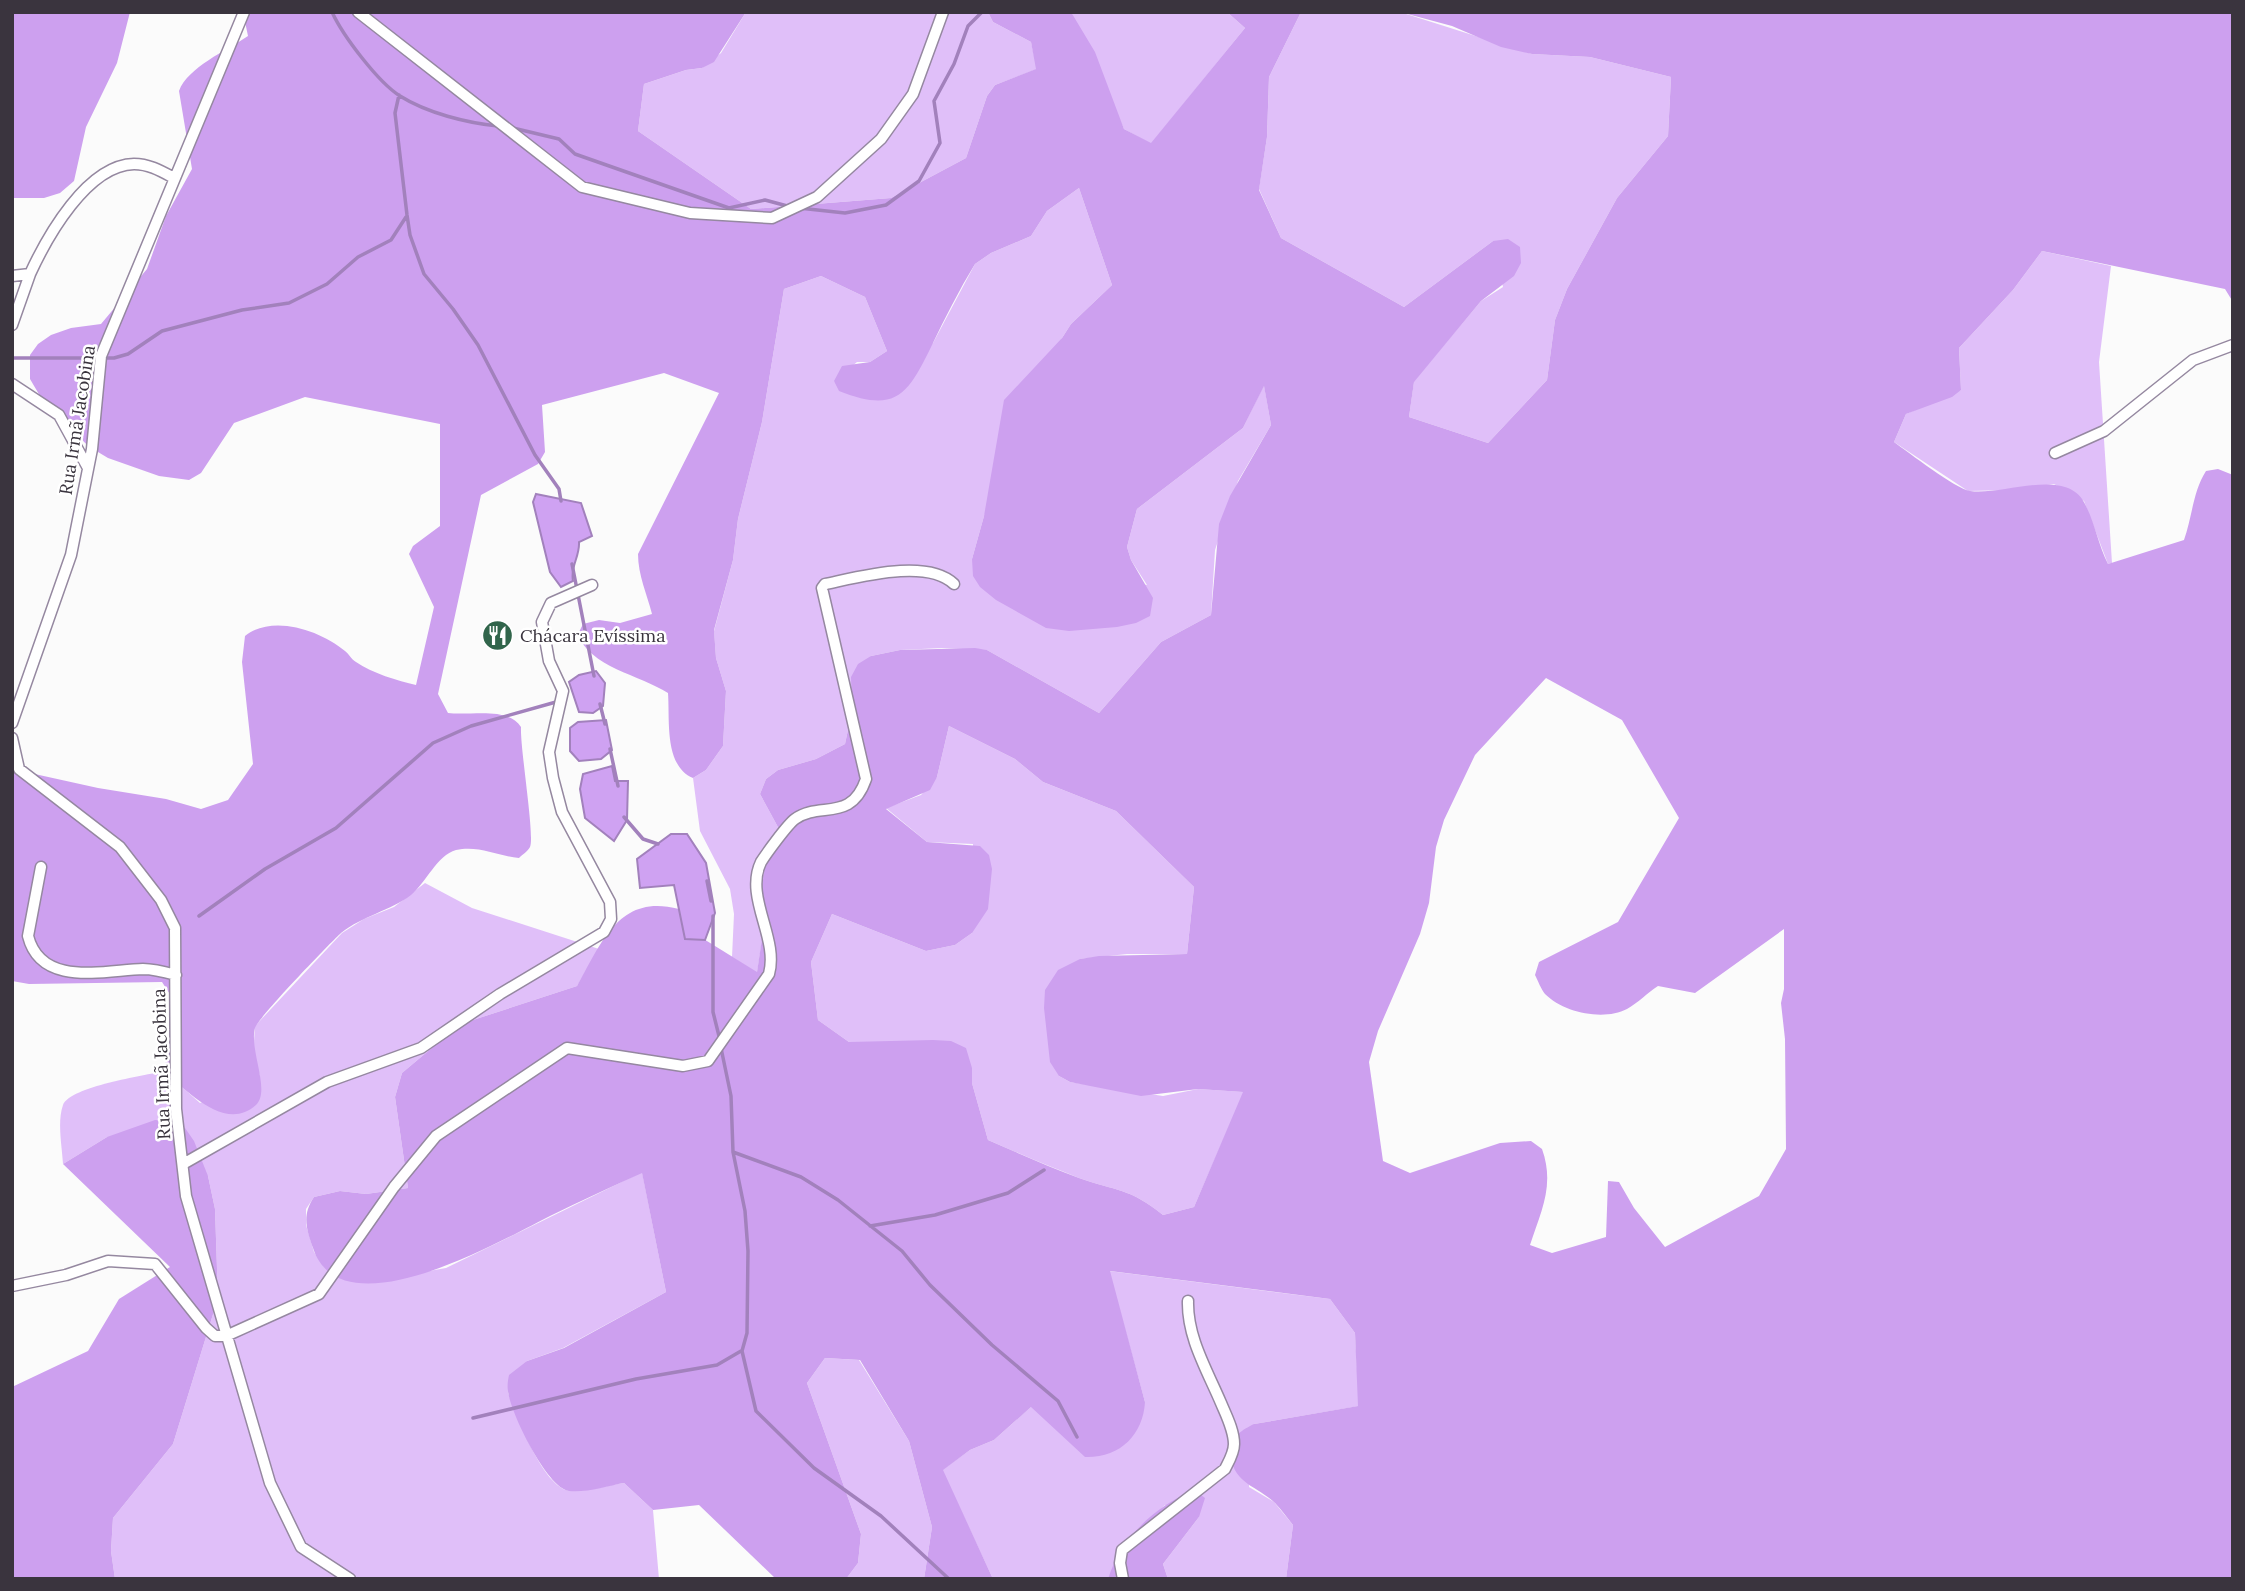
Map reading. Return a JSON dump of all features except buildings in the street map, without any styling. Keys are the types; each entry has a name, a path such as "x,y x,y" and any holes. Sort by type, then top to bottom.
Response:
{"street":[{"name":"Rua Irmã Jacobina","path":"12,723 71,555 88,468 101,356 244,12"},
{"path":"358,12 582,187 690,213 772,218 817,198 881,139 913,94 943,12"},
{"path":"12,325 30,274 48,236 77,199 108,172 120,166 135,164 152,167 174,178"},
{"path":"12,276 30,274"},
{"path":"2055,453 2104,431 2193,360 2233,345"},
{"path":"12,384 59,415 88,468"},
{"path":"12,1286 66,1275 107,1261 155,1264 206,1328 215,1336 226,1336 319,1294 394,1187 436,1136 567,1048 683,1066 708,1061 769,974 774,958 757,889 761,863 795,819 849,804 861,794 866,779 822,588 825,584 875,573 908,572 934,572 945,575 954,584"},
{"path":"183,1164 327,1082 421,1048 500,994 604,932 611,919 610,902 562,812 553,778 549,752 563,691 549,661 542,622 551,603 592,584"},
{"name":"Rua Irmã Jacobina","path":"12,738 15,761 19,769 120,847 161,900 176,928 176,1108 187,1196 270,1483 301,1547 350,1579"},
{"path":"41,867 28,936 44,961 67,973 147,968 176,975"},
{"path":"1123,1579 1120,1563 1122,1550 1225,1469 1232,1455 1234,1443 1229,1422 1195,1344 1188,1318 1188,1301"}],"shaded area":[{"path":"12,12 130,12 117,63 86,127 74,181 60,193 44,198 12,198"},
{"path":"243,12 746,12 714,62 702,68 686,70 644,84 638,131 751,209 891,198 966,158 987,96 995,85 1036,69 1031,42 993,22 988,12 1071,12 1095,52 1124,129 1151,143 1245,28 1227,12 1301,12 1269,77 1267,137 1259,190 1281,238 1404,307 1493,241 1508,239 1520,247 1521,263 1514,276 1481,301 1414,382 1409,417 1488,443 1547,380 1555,320 1567,289 1617,198 1668,136 1671,77 1590,57 1532,54 1501,47 1452,26 1400,12 2233,12 2233,302 2225,289 2042,251 2013,290 1959,348 1961,390 1952,397 1906,414 1894,442 1943,477 1970,491 2049,485 2064,487 2076,493 2085,504 2108,564 2184,540 2198,487 2206,471 2218,469 2233,475 2233,1579 1286,1579 1293,1525 1275,1503 1235,1471 1232,1442 1254,1424 1358,1406 1355,1333 1330,1299 1110,1271 1145,1402 1140,1425 1134,1434 1119,1449 1085,1457 1031,1407 994,1440 970,1450 943,1470 993,1579 924,1579 932,1527 909,1441 860,1360 825,1358 807,1383 861,1534 858,1563 846,1579 776,1579 699,1505 653,1510 624,1483 582,1491 569,1491 560,1487 541,1464 522,1431 510,1401 509,1375 527,1361 564,1348 666,1292 642,1173 461,1259 424,1273 388,1282 355,1283 329,1272 313,1248 307,1228 308,1210 314,1197 340,1191 366,1194 408,1188 395,1097 402,1073 452,1031 473,1020 577,986 604,938 627,915 641,908 658,906 679,909 694,933 757,972 763,932 761,891 766,862 779,829 760,794 766,779 778,770 816,759 845,744 852,711 851,677 858,664 871,656 900,650 987,650 1099,713 1161,642 1211,615 1219,524 1230,496 1271,425 1264,386 1243,428 1137,509 1127,547 1131,560 1153,598 1150,616 1136,623 1117,627 1069,631 1046,628 996,600 980,587 973,576 972,559 984,516 1004,400 1062,338 1071,324 1112,285 1079,188 1047,211 1031,236 991,253 975,264 916,376 898,395 888,399 859,398 839,391 834,381 842,366 870,362 887,351 865,297 821,276 784,289 762,422 738,519 733,560 714,630 716,658 726,691 723,746 706,770 693,778 684,772 673,753 668,693 593,655 578,634 583,624 599,620 620,623 652,614 641,577 638,554 719,393 664,373 542,405 545,452 538,464 481,495 438,694 448,713 498,714 515,720 521,727 531,827 530,847 519,858 472,849 449,853 437,863 411,895 341,933 280,997 255,1028 255,1047 261,1080 260,1099 256,1105 244,1112 219,1112 207,1106 164,1071 177,1005 162,982 29,984 12,981 12,769 98,788 166,799 201,809 228,800 253,764 242,662 245,636 268,626 296,627 309,631 335,643 354,661 370,670 416,685 434,607 409,554 413,546 440,526 440,424 305,397 234,423 201,473 189,480 159,476 108,458 88,446 40,396 30,379 30,355 38,344 51,335 71,328 101,324 147,269 166,216 192,169 179,91 190,74 248,36","holes":["1546,678 1622,720 1679,818 1618,922 1539,962 1535,975 1545,994 1563,1006 1596,1015 1618,1013 1627,1009 1658,986 1695,993 1784,929 1784,989 1781,1003 1785,1039 1786,1149 1759,1196 1665,1247 1634,1208 1619,1182 1608,1181 1606,1237 1552,1253 1530,1245 1547,1186 1546,1162 1542,1149 1531,1141 1500,1143 1410,1173 1383,1161 1369,1062 1378,1031 1420,934 1429,903 1436,847 1444,820 1475,755","949,726 1015,759 1043,782 1116,811 1194,887 1187,954 1099,956 1080,959 1058,970 1045,990 1044,1008 1050,1062 1059,1076 1070,1082 1141,1096 1198,1089 1243,1092 1194,1207 1163,1215 1132,1195 1068,1174 988,1140 972,1083 972,1068 966,1048 951,1041 933,1040 849,1042 818,1020 811,962 832,914 926,951 955,945 972,933 988,909 992,869 989,855 980,846 927,842 886,809 930,790 937,777"]},
{"path":"746,12 988,12 993,22 1031,42 1037,69 995,85 987,96 966,158 891,198 751,209 638,131 644,84 686,70 702,68 721,53"},
{"path":"1071,12 1227,12 1245,28 1151,144 1124,129"},
{"path":"1301,12 1400,12 1532,54 1590,57 1671,77 1668,136 1617,198 1567,289 1555,320 1547,380 1488,443 1409,417 1414,381 1481,301 1503,287 1493,241 1404,307 1281,238 1259,189 1267,137 1269,77"},
{"path":"1079,188 1112,285 1071,324 1062,338 984,516 972,559 1147,585 1131,560 1127,547 1137,509 1243,428 1264,385 1271,425 1238,481 1215,550 1211,615 1161,642 1099,713 987,650 900,650 871,656 852,711 845,744 816,759 778,770 766,779 760,794 779,829 757,973 732,957 734,914 730,889 700,831 693,778 706,770 723,746 726,691 716,658 714,631 733,560 738,519 762,422 784,289 821,276 865,297 887,351 870,362 857,362 834,382 933,343 975,264 991,253 1031,236 1047,211"},
{"path":"2042,251 2111,266 2099,362 2112,563 2108,564 2084,501 2054,484 2010,490 1968,491 1894,442 1906,414 1961,390 1959,348 2013,290"},
{"path":"536,494 581,503 592,536 579,542 573,581 561,587 550,572 533,502"},
{"path":"596,671 605,683 603,706 593,713 579,712 569,682 579,675"},
{"path":"606,720 612,750 601,759 579,761 570,751 570,728 578,722"},
{"path":"949,726 1015,759 1043,782 1116,811 1194,887 1187,954 1127,954 1080,959 1059,1076 1070,1082 1163,1096 1198,1089 1244,1092 1194,1207 1163,1215 1132,1195 1079,1178 988,1140 972,1083 972,1068 873,1042 849,1042 818,1020 811,962 832,914 926,951 955,945 972,933 973,844 927,842 886,808 921,795 937,777"},
{"path":"612,766 615,781 628,781 627,820 614,841 585,818 580,789 583,774"},
{"path":"671,834 687,834 706,863 715,913 705,940 685,939 674,885 640,888 637,859"},
{"path":"425,883 472,908 599,949 577,986 473,1020 452,1031 402,1073 395,1097 408,1188 366,1194 340,1191 314,1197 306,1209 306,1225 314,1252 324,1267 367,1282 446,1268 642,1172 666,1292 563,1348 527,1361 508,1393 532,1450 550,1478 560,1487 576,1491 624,1483 653,1510 659,1579 115,1579 111,1551 113,1518 173,1444 218,1298 215,1209 208,1176 107,1137 63,1164 60,1126 63,1105 79,1092 93,1087 164,1071 200,1103 260,1076 253,1056 255,1026 342,933 364,919 394,907"},
{"path":"155,1120 173,1121 185,1128 194,1141 208,1176 215,1209 218,1298 173,1444 113,1518 111,1551 115,1579 12,1579 12,1387 88,1351 119,1299 170,1267 63,1164 107,1137"},
{"path":"1109,1271 1330,1299 1355,1333 1359,1406 1254,1424 1249,1487 1274,1502 1293,1525 1286,1579 1168,1579 1163,1564 1199,1517 1165,1505 1128,1540 1108,1579 993,1579 942,1470 970,1450 994,1440 1032,1406 1086,1457 1145,1402"},
{"path":"825,1358 859,1360 909,1441 932,1527 924,1579 846,1579 858,1563 861,1534 807,1383"},
{"path":"1194,1490 1205,1498 1199,1517 1163,1564 1168,1579 1108,1579 1121,1550 1141,1525 1166,1505"}],"waterway":[{"path":"332,12 362,58 400,96 447,116 498,126"},
{"path":"799,208 845,213 886,205 919,181 940,143 934,101 954,64 968,26 982,12"},
{"path":"399,95 395,113 407,215 410,235 424,274 478,345 535,455 559,489 561,501"},
{"path":"513,128 559,139 575,154 729,208 765,200 791,207"},
{"path":"12,358 114,358 128,354 162,331 242,310 289,303 327,284 358,257 391,240 406,217"},
{"path":"572,564 594,676"},
{"path":"199,916 265,869 336,828 433,743 471,726 556,702"},
{"path":"600,704 605,724"},
{"path":"610,749 618,786"},
{"path":"624,817 643,839 658,844"},
{"path":"707,881 711,901"},
{"path":"713,916 713,1012 720,1040"},
{"path":"721,1048 731,1096 733,1152 745,1211 748,1251 747,1333 742,1351 756,1411 814,1468 881,1516 949,1579"},
{"path":"733,1152 801,1177 838,1200 902,1251 930,1285 992,1345 1058,1401 1077,1437"},
{"path":"870,1226 935,1215 1008,1193 1044,1170"},
{"path":"473,1418 636,1379 717,1365 741,1351"}],"place":[{"name":"Chácara Evíssima","path":"497,635"}]}
